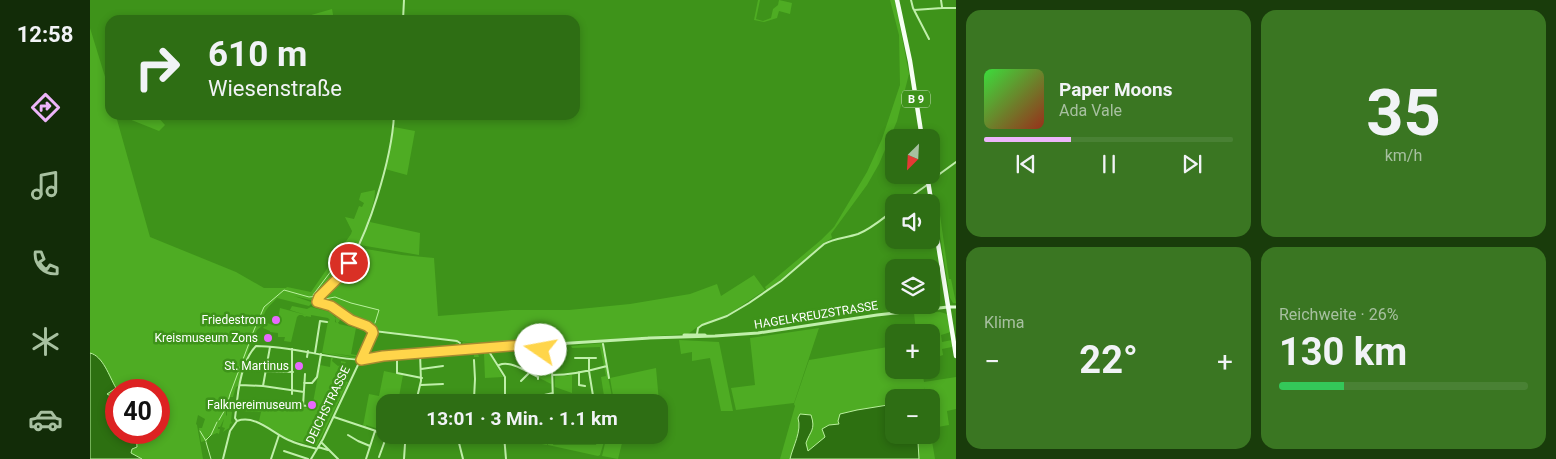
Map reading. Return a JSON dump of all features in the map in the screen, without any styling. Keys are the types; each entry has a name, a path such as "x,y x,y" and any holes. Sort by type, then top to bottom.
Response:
{"main road":[{"name":"B 9","path":"897,0 904,29 921,129"},
{"path":"929,184 956,356"},
{"path":"948,308 956,307"}],"street":[{"path":"403,15 404,0"},
{"path":"911,0 929,39"},
{"path":"941,0 942,8"},
{"path":"914,10 956,8"},
{"path":"394,120 384,170 366,227 343,272 316,301 336,308 348,318 367,326 373,331 457,340 460,343"},
{"path":"940,175 956,162"},
{"path":"914,194 929,184"},
{"path":"696,336 698,328 702,325 734,313 770,289 824,244 856,235 885,216"},
{"name":"HAGELKREUZSTRASSE","path":"548,351 559,344 771,332 877,314 948,308"},
{"path":"315,353 320,321 327,322"},
{"name":"DEICHSTRASSE","path":"310,459 318,448 334,416 373,331"},
{"path":"603,344 609,378"},
{"path":"491,349 501,346 527,345 548,351"},
{"path":"237,421 235,418 240,385 249,353 256,346 308,351 352,360 361,360 420,353 526,347 541,349 544,346 548,351 552,375 552,393 548,394"},
{"path":"263,386 270,347"},
{"path":"292,349 292,392"},
{"path":"491,349 505,379 505,394"},
{"path":"491,349 494,358"},
{"path":"307,357 308,351"},
{"path":"418,394 422,378 420,353"},
{"path":"304,383 312,383 317,376 321,354"},
{"path":"575,358 596,358"},
{"path":"589,358 593,394"},
{"path":"352,360 357,365"},
{"path":"397,360 397,372 422,378"},
{"path":"474,360 474,394"},
{"path":"499,366 504,363 508,364 538,377 538,379"},
{"path":"421,369 443,366"},
{"path":"552,375 566,375 606,366"},
{"path":"266,371 293,372"},
{"path":"579,372 579,385 585,386"},
{"path":"520,381 528,373"},
{"path":"303,406 305,374"},
{"path":"421,385 443,384"},
{"path":"240,385 263,386 292,392 304,392"},
{"path":"237,402 309,406"},
{"path":"334,416 375,431 366,459"},
{"path":"224,459 230,431 237,421 241,420 255,422 291,441 330,452"},
{"path":"271,459 279,435"},
{"path":"348,435 370,446"},
{"path":"321,442 338,459"},
{"path":"379,458 383,444"},
{"path":"404,459 406,444"},
{"path":"459,444 463,459"},
{"path":"505,444 506,459"},
{"path":"284,451 310,459"}],"shaded area":[{"path":"758,0 760,0 756,19 763,21 771,18 773,9 778,5 779,0 792,3 790,14 779,11 777,18 764,22 754,20"},
{"path":"890,0 895,0 909,74 894,129 885,129 900,85 899,35"},
{"path":"332,9 333,15 311,15"},
{"path":"90,28 105,77 105,120 117,120 150,237 236,272 264,288 287,287 311,292 351,234 352,231 345,217 354,219 359,206 362,207 364,203 359,200 361,193 375,190 372,209 360,241 343,269 322,296 347,270 360,248 434,258 438,316 512,310 569,310 630,304 690,294 717,284 721,296 754,275 765,290 729,314 700,325 688,334 551,343 541,347 532,344 489,345 376,330 353,320 331,305 294,296 311,302 311,304 309,306 277,298 265,313 262,326 257,330 251,342 238,386 233,397 230,397 226,409 226,416 227,409 232,412 232,423 229,428 223,432 225,428 222,427 224,419 220,427 218,427 220,429 219,434 207,437 208,440 201,442 199,428 202,428 205,419 198,415 196,424 203,459 142,459 131,453 132,449 137,447 137,444 170,444 170,379 111,379 90,353"},
{"path":"132,120 160,120 165,125 159,131"},
{"path":"394,127 415,131 407,175 385,169"},
{"path":"885,130 885,150 879,164 867,185 831,234 832,238 767,291 765,287 834,227 867,172"},
{"path":"940,215 949,279 951,279 956,303 953,303 950,298 940,235"},
{"path":"370,222 420,233 419,255 360,245"},
{"path":"317,304 330,307 342,314 338,322 339,324 356,328 351,354 360,357 331,353 359,358 322,353 328,321 330,320 328,318 299,315 291,342 284,341 285,337 278,337 278,333 270,332 263,328 267,323 277,324 280,308 306,315 290,310 292,306 307,309 311,307 330,312 336,318 331,311 312,306"},
{"path":"940,312 947,314 951,332 941,335 942,342 952,340 952,347 942,349 943,355 940,356 940,324 915,324 914,314 940,314"},
{"path":"819,328 794,403 736,410 731,388 755,385 750,338"},
{"path":"679,340 719,342 733,411 721,411 710,358 692,361 692,352 681,354"},
{"path":"456,341 461,346 463,342 489,345 455,350"},
{"path":"603,343 611,394 604,394 601,377 606,376 600,347 572,348 571,346"},
{"path":"885,347 885,379 924,379 924,382 956,377 956,409 947,411 949,425 940,427 940,389 924,389 924,387 924,389 885,389 885,444 932,444 935,459 780,459 794,404 809,360"},
{"path":"524,349 534,351 546,358 551,370 551,384 526,371"},
{"path":"474,352 489,353 503,377 485,378 484,354 478,354 479,357 474,357"},
{"path":"90,353 99,358 112,379 105,379 105,444 137,444 137,447 132,449 131,453 142,459 90,459"},
{"path":"331,358 333,358 332,361 338,366 341,365 341,361 346,362 343,367 340,367 339,375 336,375 335,378 348,382 317,446 288,439 259,421 261,412 239,411 238,403 312,408 320,365 330,367"},
{"path":"656,368 658,394 613,394 610,378"},
{"path":"384,371 403,375 399,394 379,394"},
{"path":"572,374 572,393 555,387 555,376"},
{"path":"369,394 376,395 376,428 363,426"},
{"path":"885,405 885,444 918,444 919,459 790,459 798,433 798,418 800,414 811,415 813,427 806,443 808,451 825,437 822,429 829,425 839,424 840,414"},
{"path":"548,444 603,444 598,456"},
{"path":"605,444 622,444 618,459 602,456"}],"waterway":[{"path":"313,295 347,250"},
{"path":"219,420 226,408 264,307 284,290 309,297 319,296"},
{"path":"321,297 325,299 335,297 379,310 375,323"},
{"path":"206,440 211,435 217,422"},
{"path":"200,431 206,441"},
{"path":"206,442 211,459"}],"place":[{"name":"Friedestrom","path":"276,320"},
{"name":"Kreismuseum Zons","path":"268,338"},
{"name":"St. Martinus","path":"299,366"},
{"name":"Falknereimuseum","path":"312,405"}],"route":[{"path":"349,263 338,278 316,301 320,304 331,306 351,320 372,330 373,333 361,360 370,357 509,346 530,346 541,348 541,350"}]}
